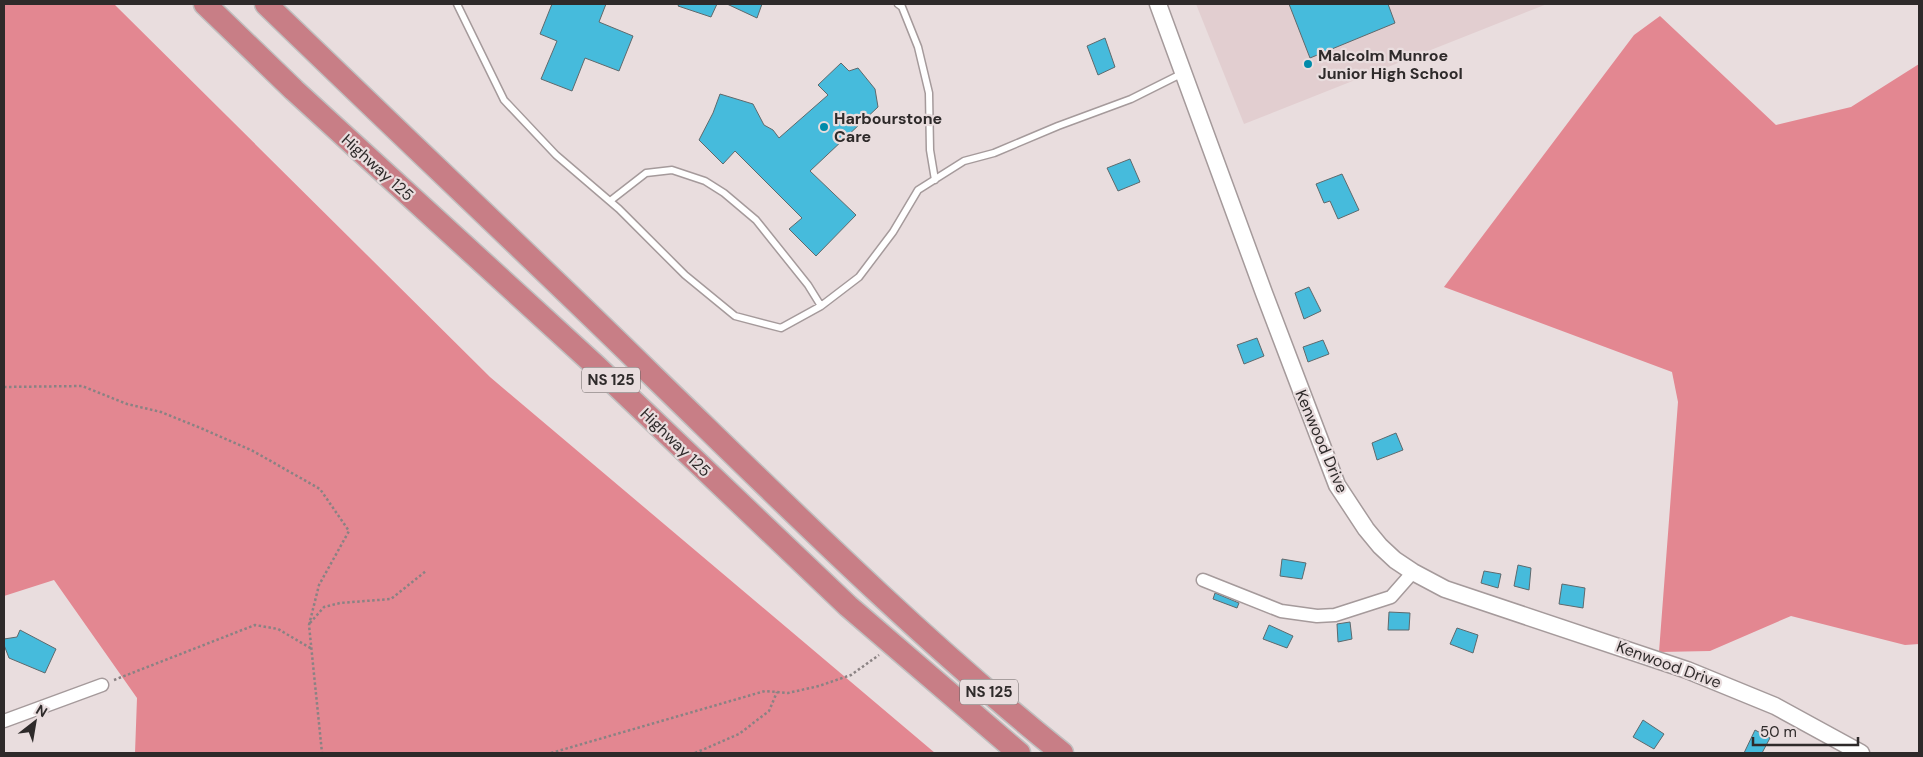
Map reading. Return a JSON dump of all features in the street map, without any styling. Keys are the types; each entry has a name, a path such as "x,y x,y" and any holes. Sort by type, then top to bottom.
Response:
{"highway":[{"name":"Highway 125","path":"205,4 294,90 596,366 848,606 892,646 1019,753"},
{"name":"Highway 125","path":"266,4 805,524 967,673 1062,753"},
{"path":"967,673 1080,753"}],"street":[{"name":"Kenwood Drive","path":"1158,4 1267,302 1337,485 1366,529 1380,546 1395,560 1413,572 1445,589 1648,656 1728,686 1775,706 1861,753"},
{"path":"1203,580 1280,611 1317,616 1335,615 1391,597 1413,572"},
{"path":"4,721 102,685"}],"lane":[{"path":"457,4 504,100 556,155 610,201 685,275 735,316 781,328 821,306 859,277 893,232 918,190 964,161 994,153 1058,126 1131,99 1184,72"},
{"path":"898,4 902,8 918,47 929,93 930,150 935,180"},
{"path":"610,201 646,173 672,170 705,181 724,193 756,220 789,263 808,284 821,306"}],"path":[{"path":"4,387 82,386 127,404 161,412 203,429 253,451 320,489 350,531 319,585 309,625 322,753"},
{"path":"309,625 324,607 340,603 391,599 426,571"},
{"path":"102,685 255,625 278,629 312,649"},
{"path":"551,753 765,691 788,693 819,686 851,675 892,646"},
{"path":"695,753 739,734 769,711 777,692"}],"shaded area":[{"path":"4,4 114,4 490,377 935,753 135,753 137,698 54,580 4,596"},
{"name":"Malcolm Munroe Junior High School","path":"1196,4 1547,4 1244,124"},
{"path":"1660,16 1776,125 1851,107 1919,64 1919,644 1905,645 1791,616 1710,651 1659,652 1678,402 1672,372 1444,287 1634,35"}],"building":[{"path":"552,4 606,4 599,22 633,36 619,71 585,58 572,91 541,79 557,41 540,34"},
{"path":"679,4 717,4 711,17 678,6"},
{"path":"727,4 762,4 757,18"},
{"name":"Malcolm Munroe Junior High School","path":"1289,4 1388,4 1395,23 1310,58"},
{"path":"1105,38 1115,67 1098,75 1087,46"},
{"name":"Harbourstone Care","path":"841,63 849,71 858,68 875,89 878,107 810,171 856,215 816,256 789,229 802,218 735,151 723,164 699,140 713,113 720,94 753,104 764,125 773,130 779,138 828,95 818,85"},
{"path":"1130,159 1140,182 1118,191 1107,168"},
{"path":"1342,174 1359,210 1338,219 1330,201 1324,203 1316,184"},
{"path":"1309,287 1321,311 1304,319 1295,293"},
{"path":"1257,338 1264,356 1244,364 1237,345"},
{"path":"1323,340 1329,354 1308,362 1303,347"},
{"path":"1396,433 1403,450 1377,460 1372,443"},
{"path":"1282,559 1306,563 1302,579 1280,576"},
{"path":"1518,565 1531,568 1529,590 1514,586"},
{"path":"1484,571 1501,574 1498,588 1481,583"},
{"path":"1562,584 1585,588 1583,608 1559,604"},
{"path":"1215,593 1239,603 1237,608 1213,599"},
{"path":"1389,612 1410,613 1409,630 1388,630"},
{"path":"1350,622 1352,639 1338,642 1337,624"},
{"path":"1269,625 1293,636 1287,648 1263,639"},
{"path":"1457,628 1478,635 1473,653 1450,644"},
{"path":"20,630 56,649 45,673 9,658 4,645 4,639 17,637"},
{"path":"1643,720 1664,734 1654,749 1633,737"},
{"path":"1755,730 1770,738 1762,753 1744,753"}],"place":[{"name":"Malcolm Munroe Junior High School","path":"1308,64"},
{"name":"Harbourstone Care","path":"824,127"}]}
